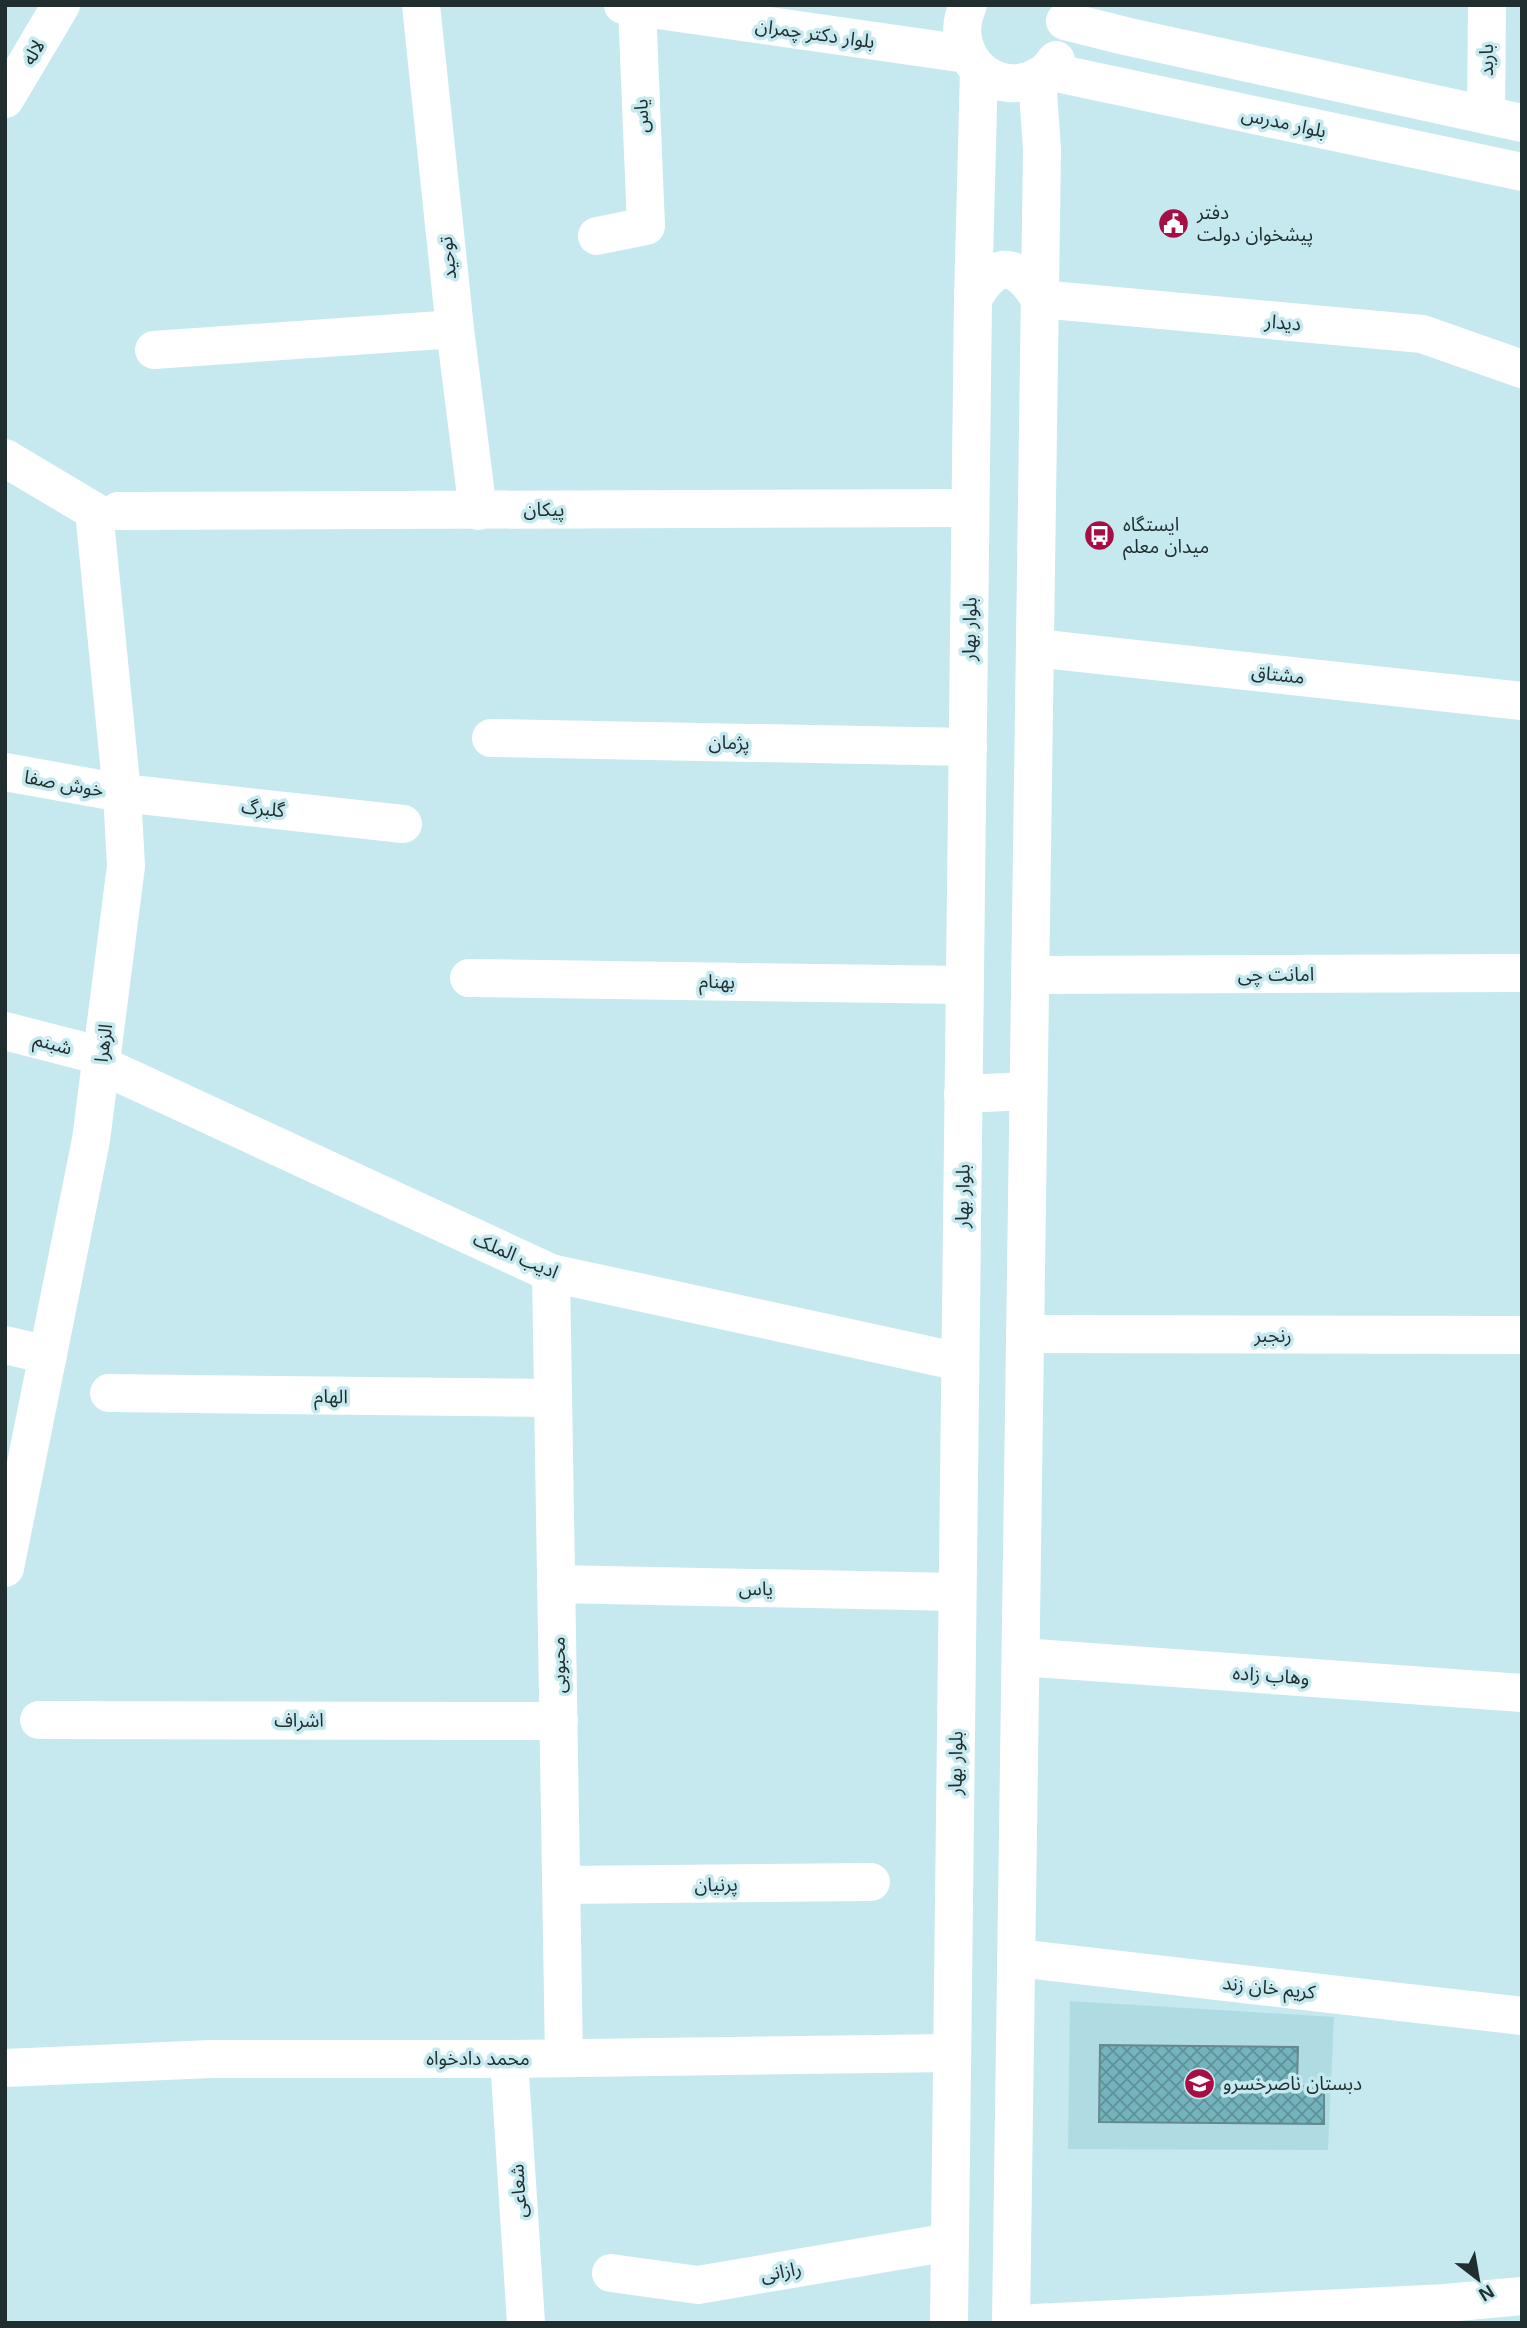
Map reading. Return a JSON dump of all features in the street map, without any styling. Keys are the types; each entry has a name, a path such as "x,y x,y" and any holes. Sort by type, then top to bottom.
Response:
{"street":[{"name":"لاله","path":"5,99 61,5"},
{"name":"توحید","path":"421,5 455,330 478,511"},
{"name":"باربد","path":"1487,5 1504,119"},
{"name":"بلوار دکتر چمران","path":"630,6 972,62 996,80 1017,83 1042,74"},
{"name":"یاس","path":"597,236 646,226 630,6"},
{"name":"بلوار بهار","path":"949,2323 973,299 972,62 962,31 961,6"},
{"path":"1011,2323 1042,74 1059,57 1065,39 1062,13 1125,36 1504,119"},
{"name":"بلوار مدرس","path":"1042,74 1522,172"},
{"path":"973,299 990,275 1007,270 1017,272 1028,280 1040,299"},
{"name":"دیدار","path":"1040,299 1422,334 1522,369"},
{"path":"155,351 455,330"},
{"path":"5,458 106,511"},
{"name":"پیکان","path":"106,511 970,508"},
{"name":"الزهرا","path":"5,1568 91,1140 127,866 106,511"},
{"name":"مشتاق","path":"1035,648 1522,701"},
{"name":"پژمان","path":"491,738 968,747"},
{"name":"خوش صفا","path":"5,772 122,793"},
{"name":"گلبرگ","path":"122,793 403,824"},
{"name":"امانت چی","path":"1030,975 1522,973"},
{"name":"بهنام","path":"469,978 965,985"},
{"name":"شبنم","path":"5,1031 101,1061"},
{"name":"ادیب الملک","path":"101,1061 551,1273 960,1362"},
{"path":"963,1094 1028,1091"},
{"name":"محبوبی","path":"551,1273 564,2058"},
{"name":"رنجبر","path":"1025,1334 1522,1335"},
{"path":"5,1345 48,1355"},
{"name":"الهام","path":"109,1393 553,1398"},
{"name":"یاس","path":"556,1584 956,1592"},
{"name":"وهاب زاده","path":"1021,1657 1522,1693"},
{"name":"اشراف","path":"39,1720 559,1721"},
{"name":"پرنیان","path":"561,1885 871,1882"},
{"name":"کریم خان زند","path":"1016,1958 1522,2015"},
{"name":"محمد دادخواه","path":"5,2068 211,2059 509,2059 952,2053"},
{"name":"شعاعی","path":"509,2059 526,2323"},
{"name":"رازانی","path":"611,2273 698,2284 950,2242"},
{"path":"1035,2323 1454,2313 1522,2296"}],"shaded area":[{"name":"دبستان ناصرخسرو","path":"1070,2001 1334,2017 1328,2150 1068,2149"}],"building":[{"path":"1100,2045 1298,2047 1297,2086 1324,2086 1324,2124 1099,2122"}],"place":[{"name":"دفتر پیشخوان دولت","path":"1174,223"},
{"name":"ایستگاه میدان معلم","path":"1100,535"},
{"name":"دبستان ناصرخسرو","path":"1200,2083"}]}
